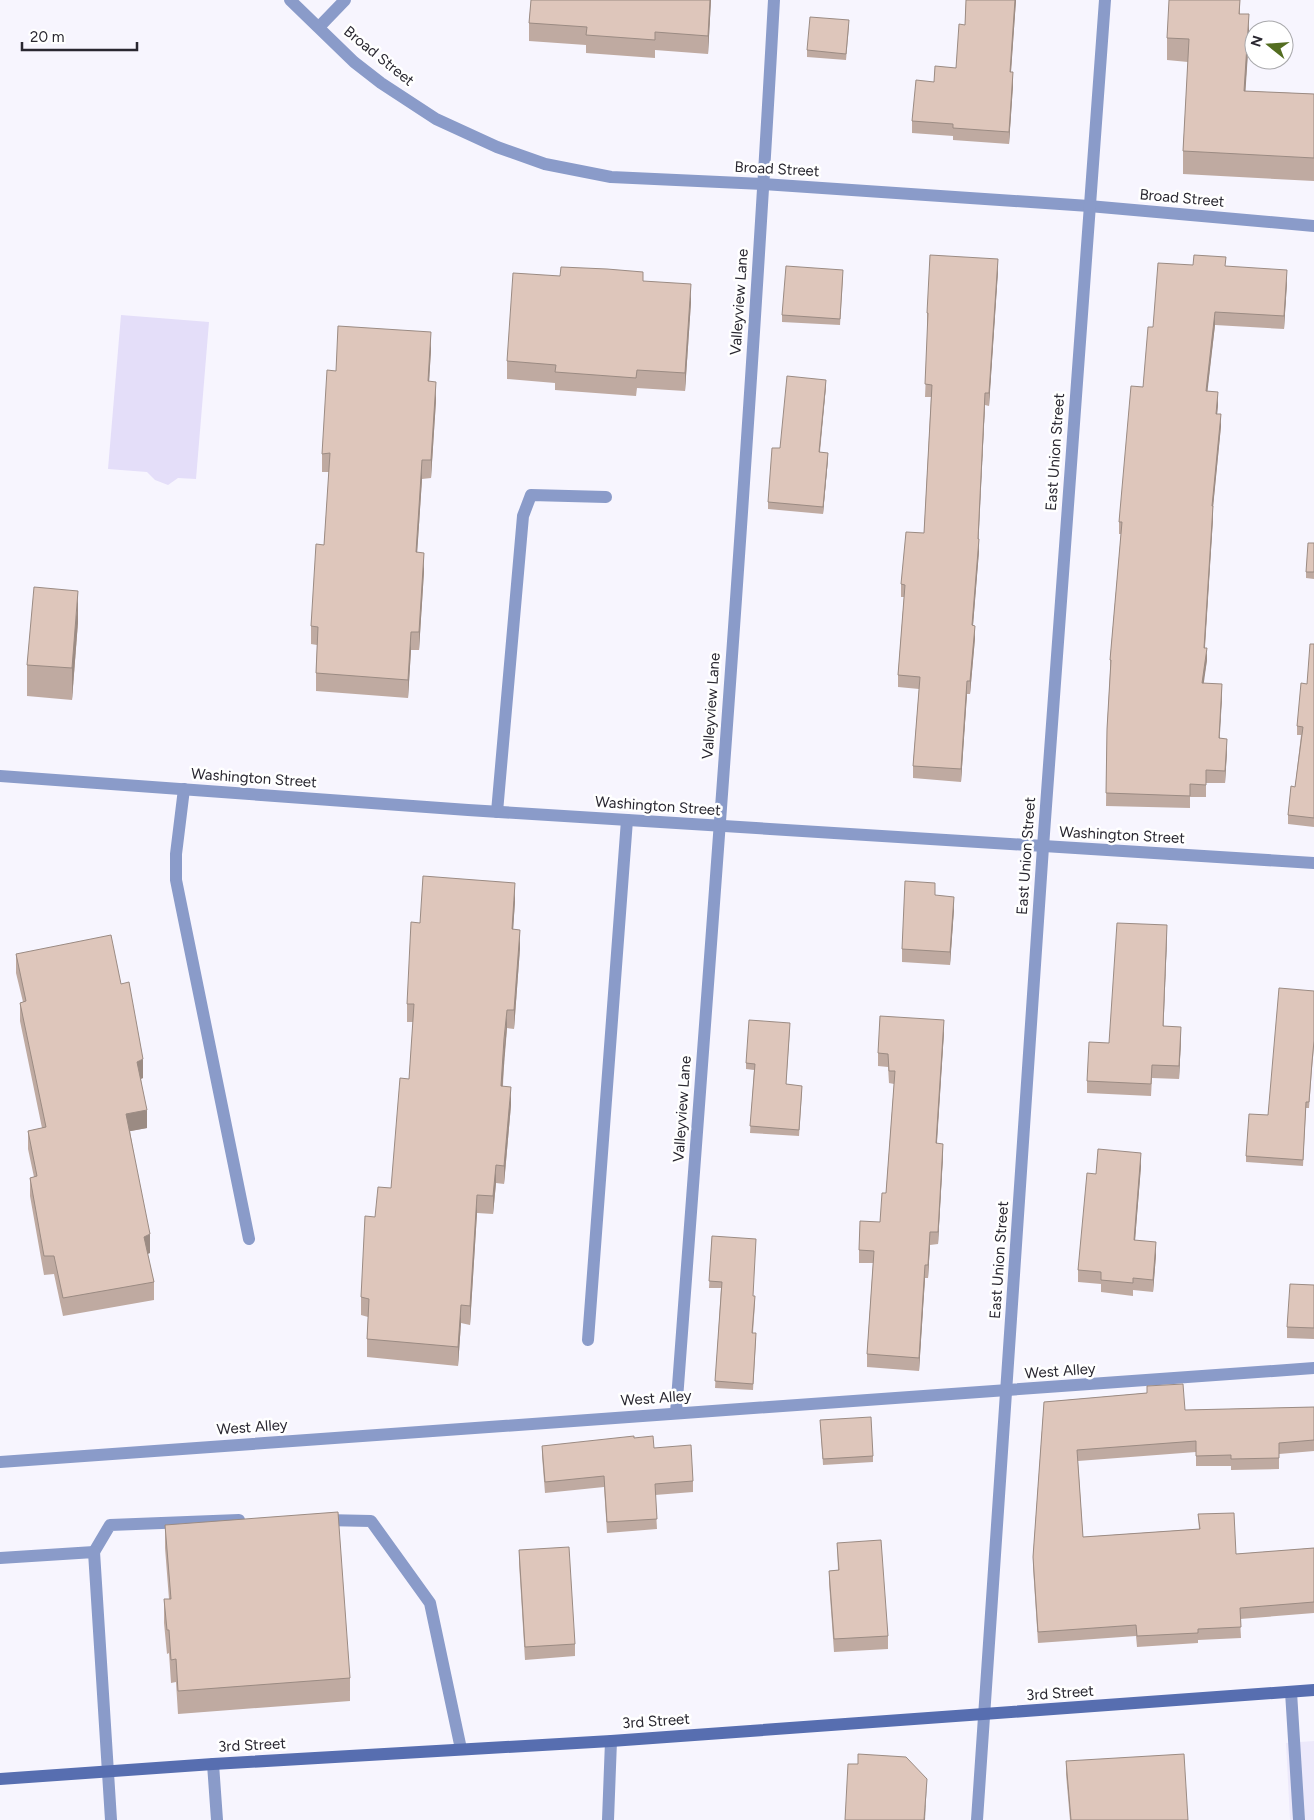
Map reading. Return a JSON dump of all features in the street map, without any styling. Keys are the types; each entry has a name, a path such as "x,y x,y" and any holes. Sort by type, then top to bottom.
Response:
{"main road":[{"name":"3rd Street","path":"0,1779 213,1764 611,1741 1314,1690"}],"street":[{"name":"Broad Street","path":"290,0 354,62 381,83 436,119 497,147 545,164 611,177 764,184 1089,206 1314,226"},
{"path":"319,27 345,0"},
{"name":"Valleyview Lane","path":"676,1413 764,184 774,0"},
{"name":"East Union Street","path":"977,1820 1043,847 1105,0"},
{"path":"497,812 523,516 531,495 606,497"},
{"name":"Washington Street","path":"0,776 497,812 1043,847 1314,862"},
{"path":"184,789 176,854 176,880 249,1239"},
{"path":"588,1340 627,820"},
{"name":"West Alley","path":"0,1462 1314,1368"},
{"path":"111,1820 94,1552 110,1525 250,1519"},
{"path":"315,1520 370,1521 430,1603 460,1749"},
{"path":"0,1558 94,1552"},
{"path":"1291,1692 1299,1820"},
{"path":"608,1820 611,1741"},
{"path":"213,1764 217,1820"}],"shaded area":[{"path":"121,315 209,322 196,479 178,478 168,485 155,480 147,472 108,469"},
{"path":"1314,1741 1314,1820 1290,1820 1286,1743"}],"building":[{"path":"531,0 710,0 708,36 655,32 655,40 586,35 587,27 529,23"},
{"path":"966,0 1015,0 1010,72 1013,72 1009,132 953,128 953,124 912,121 916,80 934,82 935,66 956,68 959,24 965,25"},
{"path":"1169,0 1240,0 1239,14 1249,14 1249,20 1244,20 1244,91 1314,94 1314,158 1183,151 1189,39 1167,38"},
{"path":"810,17 849,20 846,54 807,50"},
{"path":"930,255 998,259 989,393 985,393 979,539 972,625 975,626 970,681 967,681 961,769 913,766 920,677 898,675 905,585 901,584 906,532 924,533 932,385 925,384"},
{"path":"1194,255 1226,257 1225,266 1287,270 1284,316 1215,312 1206,391 1218,392 1216,414 1221,414 1212,506 1204,648 1207,648 1202,683 1222,684 1219,738 1227,739 1225,771 1206,770 1206,785 1190,784 1190,796 1106,793 1110,660 1122,522 1119,522 1131,386 1143,387 1148,327 1153,327 1158,263 1193,265"},
{"path":"786,266 843,270 840,319 782,315"},
{"path":"561,267 643,272 643,281 691,284 685,373 637,370 636,378 555,372 556,365 507,361 513,273 560,276"},
{"path":"338,326 431,332 428,381 436,382 431,460 422,460 416,552 424,553 419,632 411,632 408,680 316,673 318,627 311,626 316,544 324,545 330,453 322,454 327,370 336,371"},
{"path":"787,376 826,380 819,452 828,453 823,507 768,502 772,448 780,448"},
{"path":"1308,543 1314,543 1314,572 1306,572"},
{"path":"34,587 78,591 72,668 27,665"},
{"path":"1310,644 1314,644 1314,818 1288,815 1291,786 1295,787 1303,727 1297,726 1301,683 1307,684"},
{"path":"423,876 515,883 512,929 520,930 514,1010 507,1010 504,1039 501,1086 511,1087 504,1166 496,1165 493,1196 477,1195 470,1306 461,1305 458,1347 367,1339 369,1299 361,1297 365,1216 375,1217 378,1187 391,1188 400,1078 409,1079 414,1004 407,1004 411,922 420,923"},
{"path":"905,881 935,883 935,895 954,897 950,952 902,949"},
{"path":"1117,923 1167,925 1163,1026 1181,1027 1179,1066 1152,1065 1151,1084 1087,1081 1089,1042 1109,1043"},
{"path":"111,935 121,984 129,982 143,1059 137,1062 147,1110 126,1114 150,1234 144,1237 154,1282 63,1298 54,1256 44,1256 30,1178 37,1176 28,1131 46,1127 20,1003 26,1001 16,954"},
{"path":"1279,988 1314,991 1314,1041 1309,1102 1306,1102 1303,1160 1246,1156 1249,1114 1268,1115"},
{"path":"880,1016 944,1020 936,1143 943,1144 938,1232 930,1232 928,1265 925,1265 919,1358 867,1354 874,1251 859,1250 860,1221 880,1222 882,1193 886,1193 895,1071 889,1071 888,1054 878,1053"},
{"path":"749,1020 790,1023 786,1084 802,1086 799,1130 750,1126 755,1064 746,1063"},
{"path":"1098,1149 1141,1153 1134,1240 1156,1242 1153,1280 1133,1278 1133,1283 1101,1280 1101,1272 1078,1270 1087,1173 1096,1174"},
{"path":"712,1236 756,1239 752,1333 756,1333 753,1384 715,1381 722,1282 709,1281"},
{"path":"1290,1284 1314,1285 1314,1328 1287,1327"},
{"path":"1183,1384 1185,1410 1314,1407 1314,1440 1279,1443 1279,1458 1231,1459 1231,1455 1196,1456 1196,1441 1077,1450 1083,1537 1200,1529 1198,1514 1234,1513 1236,1554 1314,1548 1314,1602 1240,1608 1241,1627 1198,1629 1198,1633 1137,1636 1136,1625 1038,1632 1033,1557 1044,1402 1147,1393 1147,1386"},
{"path":"871,1417 873,1456 823,1459 820,1420"},
{"path":"634,1436 634,1438 653,1436 654,1448 691,1445 693,1481 655,1484 657,1519 607,1522 604,1476 545,1482 542,1446"},
{"path":"338,1512 350,1678 178,1691 176,1659 171,1660 164,1599 171,1599 165,1525"},
{"path":"881,1540 888,1636 834,1639 829,1571 839,1570 837,1543"},
{"path":"569,1547 575,1644 525,1647 519,1550"},
{"path":"858,1754 906,1757 927,1779 924,1820 845,1820 848,1764 858,1764"},
{"path":"1184,1754 1188,1820 1071,1820 1066,1761"}]}
